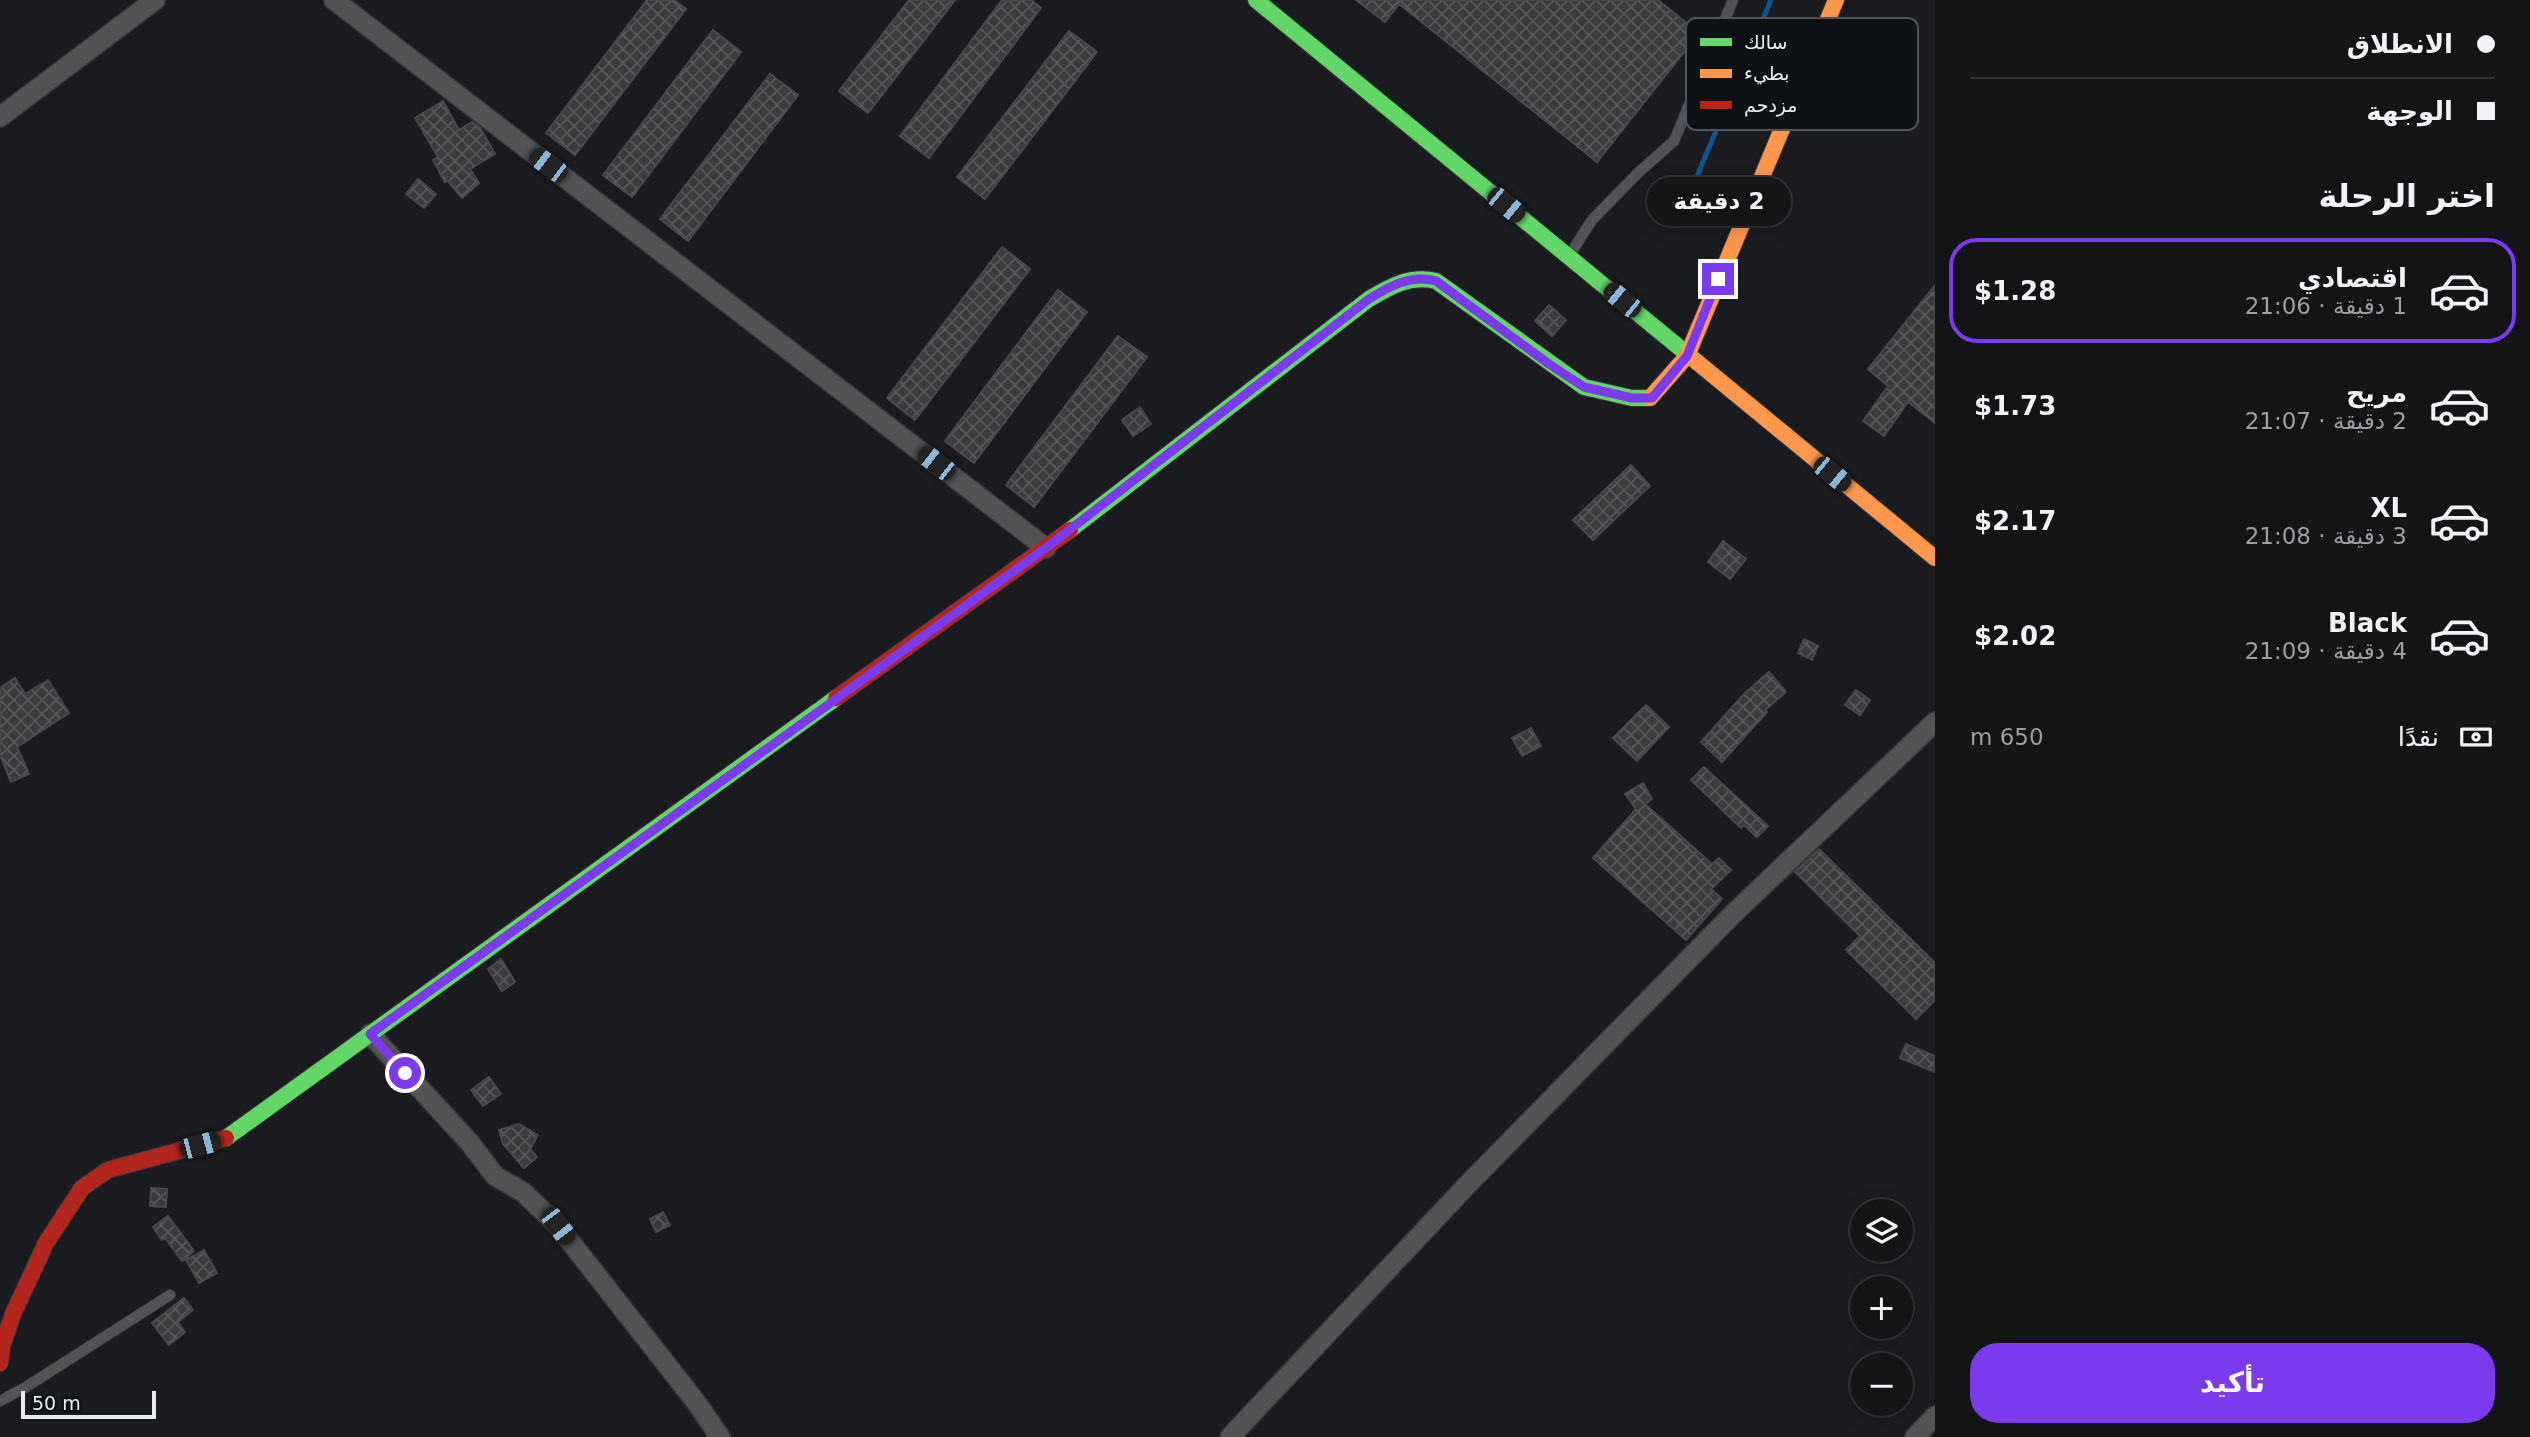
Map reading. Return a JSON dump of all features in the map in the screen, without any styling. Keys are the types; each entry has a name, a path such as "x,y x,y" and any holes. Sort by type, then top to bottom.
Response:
{"street":[{"path":"0,117 155,0"},
{"path":"334,0 1046,548"},
{"path":"1256,0 1935,558"},
{"path":"1828,18 1836,0"},
{"path":"0,1363 2,1346 13,1314 41,1253 82,1188 107,1170 230,1137 1046,548 1369,299 1392,285 1424,277 1436,281 1584,387 1632,398 1652,398 1687,356 1782,130"},
{"path":"1230,1437 1471,1181 1704,944 1935,722"},
{"path":"370,1034 470,1143 495,1176 523,1192 558,1226 696,1402 720,1437"},
{"path":"1915,1437 1935,1416"}],"lane":[{"path":"1725,18 1733,0"},
{"path":"1569,257 1592,220 1674,141 1686,112"},
{"path":"0,1401 170,1295"}],"building":[{"path":"647,0 674,0 686,9 575,155 546,133"},
{"path":"909,0 955,0 868,113 839,91"},
{"path":"1002,0 1031,0 1041,8 929,158 900,136"},
{"path":"1356,0 1658,0 1686,23 1686,49 1597,162 1399,4 1385,22"},
{"path":"713,30 741,52 632,197 603,175"},
{"path":"1069,31 1097,52 985,199 957,177"},
{"path":"770,74 798,95 688,241 660,219"},
{"path":"443,101 459,130 472,122 480,128 495,154 470,169 479,183 462,198 447,180 445,182 433,160 438,157 415,118"},
{"path":"418,179 436,194 424,208 406,194"},
{"path":"1002,247 1030,269 915,420 887,398"},
{"path":"1935,285 1935,423 1908,402 1884,436 1863,421 1888,386 1868,369"},
{"path":"1058,290 1087,312 974,463 945,441"},
{"path":"1549,305 1566,320 1552,336 1535,321"},
{"path":"1118,336 1147,357 1034,507 1006,485"},
{"path":"1140,407 1151,424 1133,436 1122,420"},
{"path":"1631,465 1650,486 1593,540 1573,520"},
{"path":"1723,541 1746,559 1730,579 1708,562"},
{"path":"1804,639 1818,646 1812,660 1798,653"},
{"path":"1769,672 1786,692 1765,710 1767,712 1722,762 1701,742 1744,694"},
{"path":"15,678 25,694 48,680 69,713 17,747 29,774 11,782 0,755 0,688"},
{"path":"1856,690 1870,700 1860,715 1845,705"},
{"path":"1646,705 1669,727 1637,761 1613,738"},
{"path":"1531,728 1541,746 1522,756 1512,738"},
{"path":"1704,767 1768,826 1757,837 1744,825 1741,828 1691,780"},
{"path":"1643,783 1652,799 1645,804 1712,864 1719,858 1731,870 1711,889 1722,899 1686,940 1593,858 1636,809 1625,794"},
{"path":"1819,849 1935,963 1935,1000 1916,1019 1846,950 1860,936 1795,872"},
{"path":"501,959 515,982 502,991 488,969"},
{"path":"1906,1044 1935,1056 1935,1072 1900,1058"},
{"path":"489,1077 501,1094 483,1106 471,1090"},
{"path":"519,1124 538,1135 530,1149 537,1157 524,1168 503,1144 499,1130"},
{"path":"151,1188 167,1189 166,1207 150,1206"},
{"path":"663,1212 670,1225 656,1232 650,1219"},
{"path":"168,1216 194,1251 182,1261 153,1227"},
{"path":"204,1250 217,1273 199,1283 186,1260"},
{"path":"184,1298 193,1310 178,1322 185,1332 169,1345 152,1323"}],"waterway":[{"path":"1763,18 1771,0"},
{"path":"1682,212 1716,130"}],"traffic: fast":[{"path":"1256,0 1697,362"},
{"path":"1070,530 1369,299 1409,281 1436,281 1584,387 1632,398 1650,398"},
{"path":"226,1138 836,698"}],"traffic: slow":[{"path":"1828,18 1836,0"},
{"path":"1650,398 1687,356 1782,130"},
{"path":"1697,362 1935,558"}],"traffic: jam":[{"path":"836,698 1070,530"},
{"path":"0,1363 2,1346 13,1314 46,1243 82,1188 108,1170 226,1138"}],"route":[{"path":"405,1073 370,1034 1046,548 1369,299 1392,285 1424,277 1436,281 1584,387 1632,398 1652,398 1687,356 1718,279"}]}
